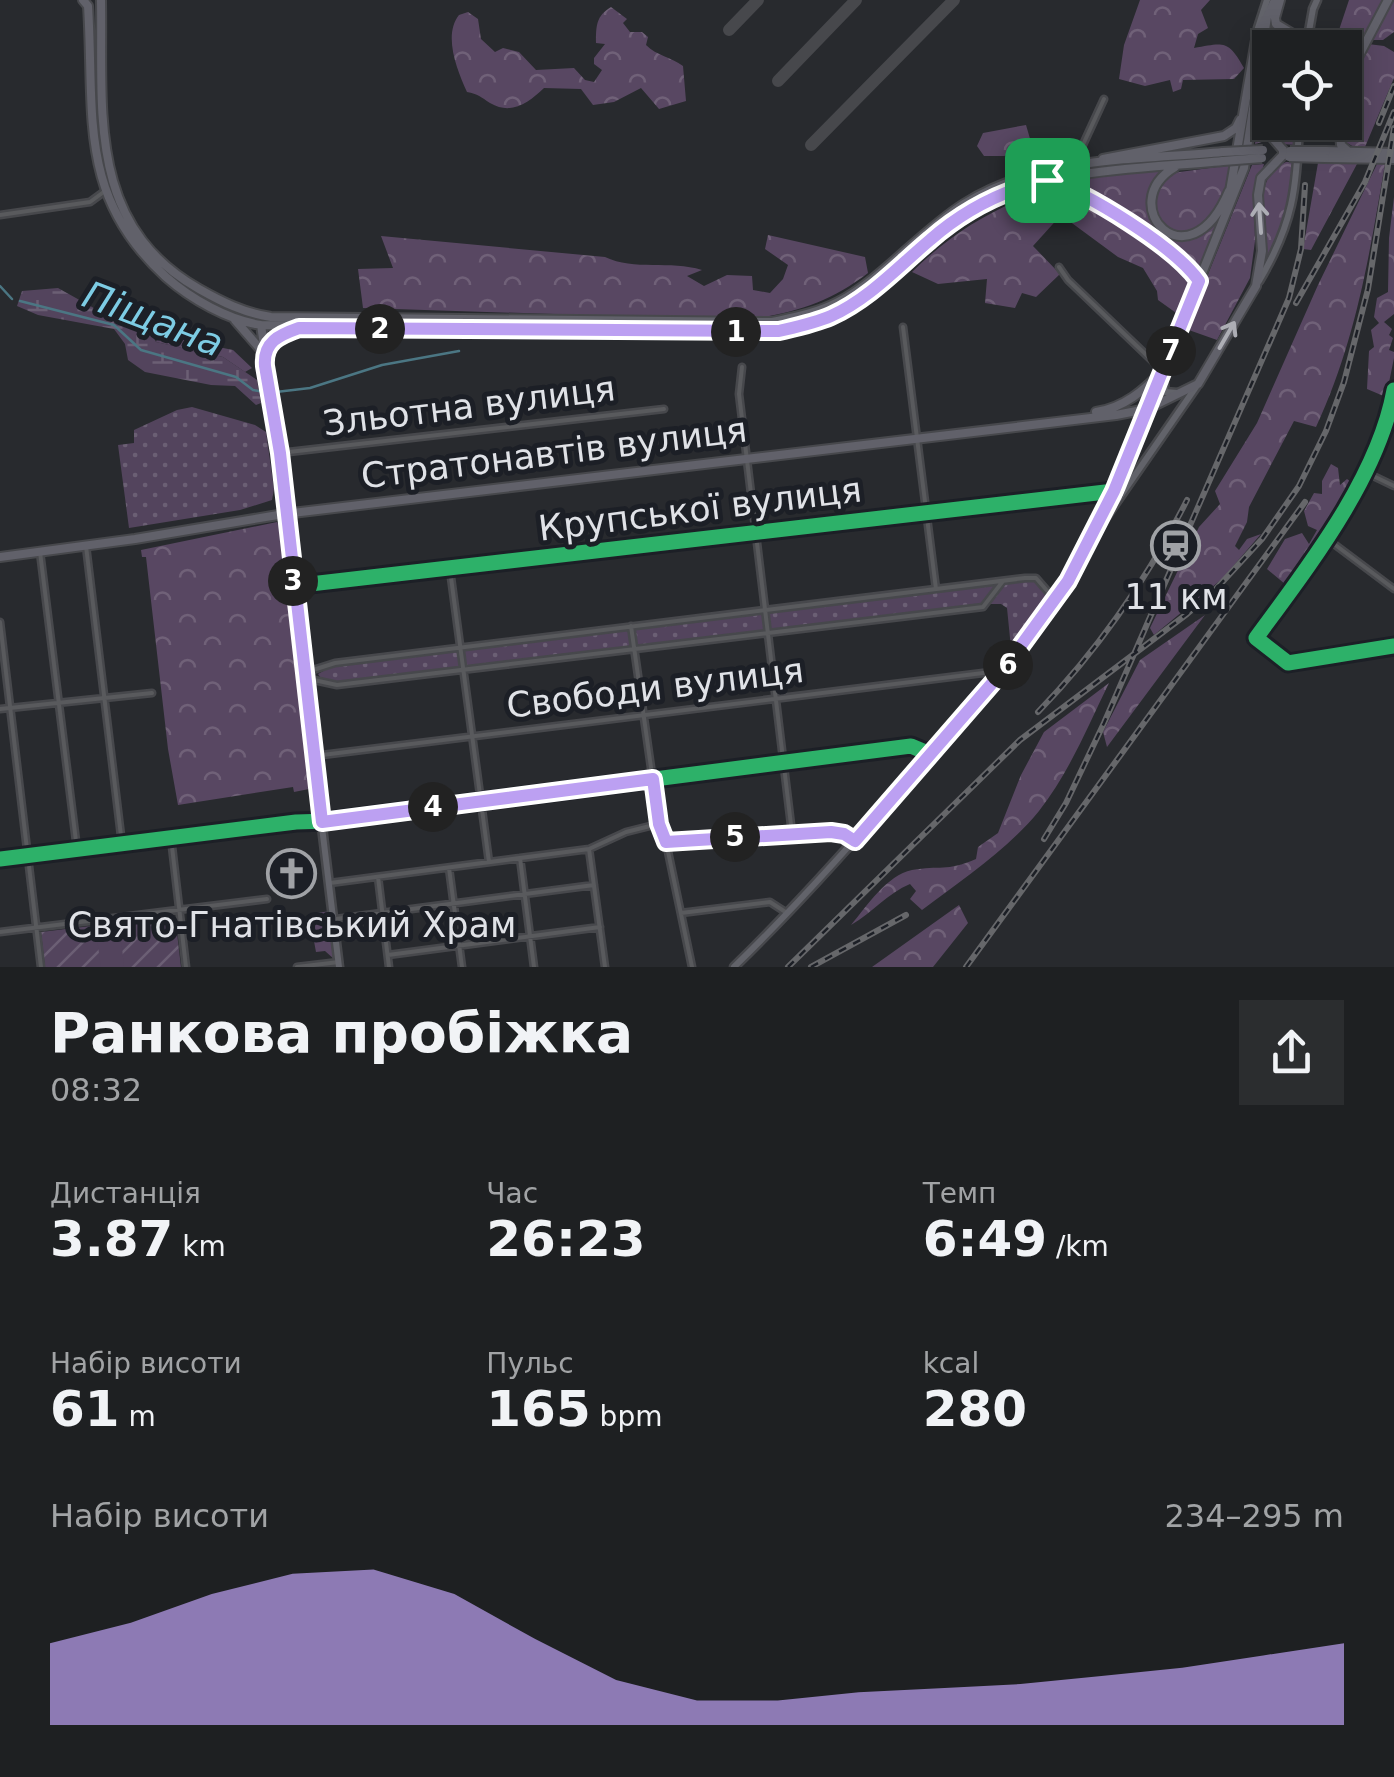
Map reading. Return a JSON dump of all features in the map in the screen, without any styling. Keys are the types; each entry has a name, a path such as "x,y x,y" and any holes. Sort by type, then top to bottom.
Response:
{"main road":[{"path":"83,0 88,6 94,137 104,191 115,217 132,242 174,284 262,320 772,322 840,302 892,259 1047,170 1263,154 1394,156"},
{"path":"101,0 103,138 113,190 136,235 198,294 232,316 264,354"},
{"path":"1257,30 1267,0"},
{"path":"1258,30 1278,0"},
{"path":"1278,0 1276,24 1284,30"},
{"path":"1309,30 1318,0"},
{"path":"1362,50 1388,0"},
{"path":"1265,30 1267,16"},
{"path":"1224,221 1252,58"},
{"path":"1082,165 1224,136 1242,118"},
{"path":"734,967 855,841 1001,673 1056,601 1114,491 1224,221 1244,168 1252,118"},
{"path":"1274,140 1286,154"},
{"path":"1094,534 1198,384 1276,253 1297,183 1299,140"},
{"path":"1341,140 1350,155"},
{"path":"1256,286 1262,251 1258,195 1261,178 1286,154"},
{"path":"1031,179 1178,165 1223,156"},
{"path":"1178,165 1164,173 1150,208 1154,219 1175,235 1189,236 1210,225 1231,187"},
{"path":"1047,170 1047,180 1071,188 1167,249 1189,266 1199,281"},
{"path":"232,316 299,328 779,331 841,311 902,265 912,248"},
{"path":"892,259 902,265"},
{"path":"262,320 339,964"},
{"path":"264,354 277,336 299,328"},
{"path":"1163,371 1165,392 1179,393"},
{"path":"1034,422 1104,411 1143,391 1163,371"},
{"name":"Стратонавтів вулиця","path":"0,557 284,514 1116,415 1147,409 1198,384"},
{"path":"1116,415 1133,416 1138,430"}],"street":[{"path":"1082,165 1081,149 1104,99"},
{"path":"0,215 90,202 104,191"},
{"path":"1059,267 1163,371"},
{"path":"903,327 936,589"},
{"path":"742,367 739,394 792,832"},
{"path":"1394,390 1365,472 1328,540 1256,638 1288,663 1394,646"},
{"name":"Зльотна вулиця","path":"280,453 664,408"},
{"path":"1365,472 1394,486"},
{"name":"Крупської вулиця","path":"293,586 1114,491"},
{"path":"1328,540 1394,588"},
{"path":"86,546 122,844"},
{"path":"40,552 77,849"},
{"path":"450,568 489,862"},
{"path":"1004,580 984,607 337,685 306,675 335,663 1004,580 1036,578 1056,601"},
{"path":"0,622 41,967"},
{"path":"631,626 659,824 692,967"},
{"name":"Свободи вулиця","path":"314,756 992,670 1001,673"},
{"path":"0,709 152,693"},
{"path":"0,859 911,746 930,754"},
{"path":"330,883 589,849 626,832 659,824"},
{"path":"666,842 792,832 844,834 855,841"},
{"path":"172,838 186,967"},
{"path":"589,849 605,967"},
{"path":"520,858 534,967"},
{"path":"448,868 462,967"},
{"path":"378,877 389,967"},
{"path":"334,919 594,885"},
{"path":"0,932 267,899"},
{"path":"681,912 770,902 788,914"},
{"path":"388,955 600,927"},
{"path":"297,967 339,964"}],"green space":[{"path":"1140,0 1210,0 1201,10 1208,28 1198,34 1194,48 1224,45 1244,68 1234,79 1183,80 1181,89 1173,92 1170,80 1145,86 1119,79 1124,45"},
{"path":"1349,0 1384,0 1362,43 1362,30 1339,30"},
{"path":"1391,0 1394,32 1383,40 1371,40"},
{"path":"611,7 627,19 623,23 630,32 642,32 648,37 646,45 650,49 683,66 686,101 659,109 641,88 614,102 593,105 581,89 544,88 526,102 506,108 467,92 452,42 459,15 468,12 478,19 481,39 495,52 503,48 519,52 536,70 574,68 585,80 594,82 602,70 594,64 594,58 605,44 596,43 597,27 602,14"},
{"path":"1368,44 1394,52 1394,78 1365,147 1354,147 1344,140 1362,140 1362,58"},
{"path":"1026,125 1033,149 984,156 977,146 983,133"},
{"path":"1278,140 1296,140 1296,145"},
{"path":"1286,162 1295,162 1291,190 1281,228 1264,266 1263,193 1274,170"},
{"path":"1318,163 1357,164 1311,250 1303,249"},
{"path":"1264,164 1254,198 1255,241 1250,278 1217,340 1186,329 1252,165"},
{"path":"1377,164 1385,164 1360,298 1341,363 1316,427 1294,421 1249,507 1247,522 1235,546 1239,550 1247,539 1261,534 1222,579 1154,635 1150,628 1199,527 1220,504 1215,491 1257,423"},
{"path":"1232,165 1215,211 1196,230 1170,228 1154,214 1154,196 1172,173"},
{"path":"1168,169 1153,185 1148,201 1150,216 1159,228 1172,236 1188,238 1205,233 1221,218 1200,274 1182,256 1058,181"},
{"path":"1053,188 1077,196 1185,267 1193,282 1179,315 1158,300 1143,268 1118,257 1061,215 1033,246 1060,274 1036,297 1022,293 1015,308 985,303 987,279 938,284 912,272 977,221"},
{"path":"1394,197 1394,314 1384,322 1392,329 1389,350 1394,352 1394,358 1386,397 1367,389 1369,351 1374,347 1371,330 1379,323 1374,317 1377,298 1388,292"},
{"path":"768,235 865,257 868,273 809,306 743,320 363,308 358,269 393,268 381,236 605,257 628,264 690,267 702,270 687,276 704,286 727,275 752,276 753,290 770,293 783,279 788,265 765,249"},
{"path":"58,288 101,312 149,328 156,342 223,357 257,380 261,403 256,405 235,386 145,372 128,360 125,344 114,329 38,315 17,306 22,291"},
{"path":"159,335 233,350 252,368 245,372 223,357 156,342"},
{"path":"192,407 255,425 266,432 272,500 240,510 129,528 118,445 134,443 134,430"},
{"path":"1331,464 1338,468 1340,485 1347,479 1355,485 1285,584 1267,569 1285,539 1302,533 1309,544 1317,530 1308,526 1304,511 1314,493 1322,494 1322,481"},
{"path":"277,522 313,781 309,789 294,792 293,787 178,805 146,557 142,557 141,550"},
{"path":"1034,580 1050,600 1011,648 1007,608 1001,604 982,604 337,682 318,674 336,664"},
{"path":"1205,615 1107,747 1103,732 1140,660"},
{"path":"1109,683 1060,781 1013,839 922,910 910,899 916,891 910,884 851,925 878,892 903,873 957,866 976,859 978,847 998,833 1021,775 1044,732"},
{"path":"959,905 968,923 933,967 872,967"},
{"path":"331,911 337,958 334,959 325,951 316,952 309,914"},
{"path":"175,916 181,967 45,967 41,932"},
{"path":"120,929 124,967 101,967 96,932"}],"waterway":[{"name":"Піщана","path":"0,286 12,299"},
{"name":"Піщана","path":"20,301 114,325 141,350 236,377 253,390 265,392"},
{"name":"Піщана","path":"276,392 310,388 382,365 459,351"}],"taxiway":[{"path":"729,30 758,0"},
{"path":"778,81 856,0"},
{"path":"811,145 954,0"}],"railway":[{"path":"1379,123 1394,86"},
{"path":"1296,303 1365,182 1394,112"},
{"path":"788,967 1020,740 1187,614 1262,539 1299,486 1344,382 1368,289 1394,128"},
{"path":"1044,839 1066,803 1104,723 1289,298 1301,249 1305,185"},
{"path":"1038,712 1120,612 1187,500"},
{"path":"966,967 1305,502"},
{"path":"811,967 906,915"}],"cycle path":[{"path":"1394,390 1386,423 1357,488 1318,552 1256,638 1288,663 1394,646"},
{"path":"293,586 1114,491"},
{"path":"0,859 911,746 930,754"}],"place":[{"name":"11 км","path":"1176,545"},
{"name":"Свято-Гнатівський Храм","path":"292,873"}],"route":[{"path":"1047,180 1071,188 1167,249 1189,266 1199,281 1114,491 1068,581 1001,673 855,841 831,832 792,832 666,842 659,824 653,779 322,822 280,453 265,366 264,354 277,336 299,328 779,331 841,311 970,211 1011,191 1047,180"}]}
